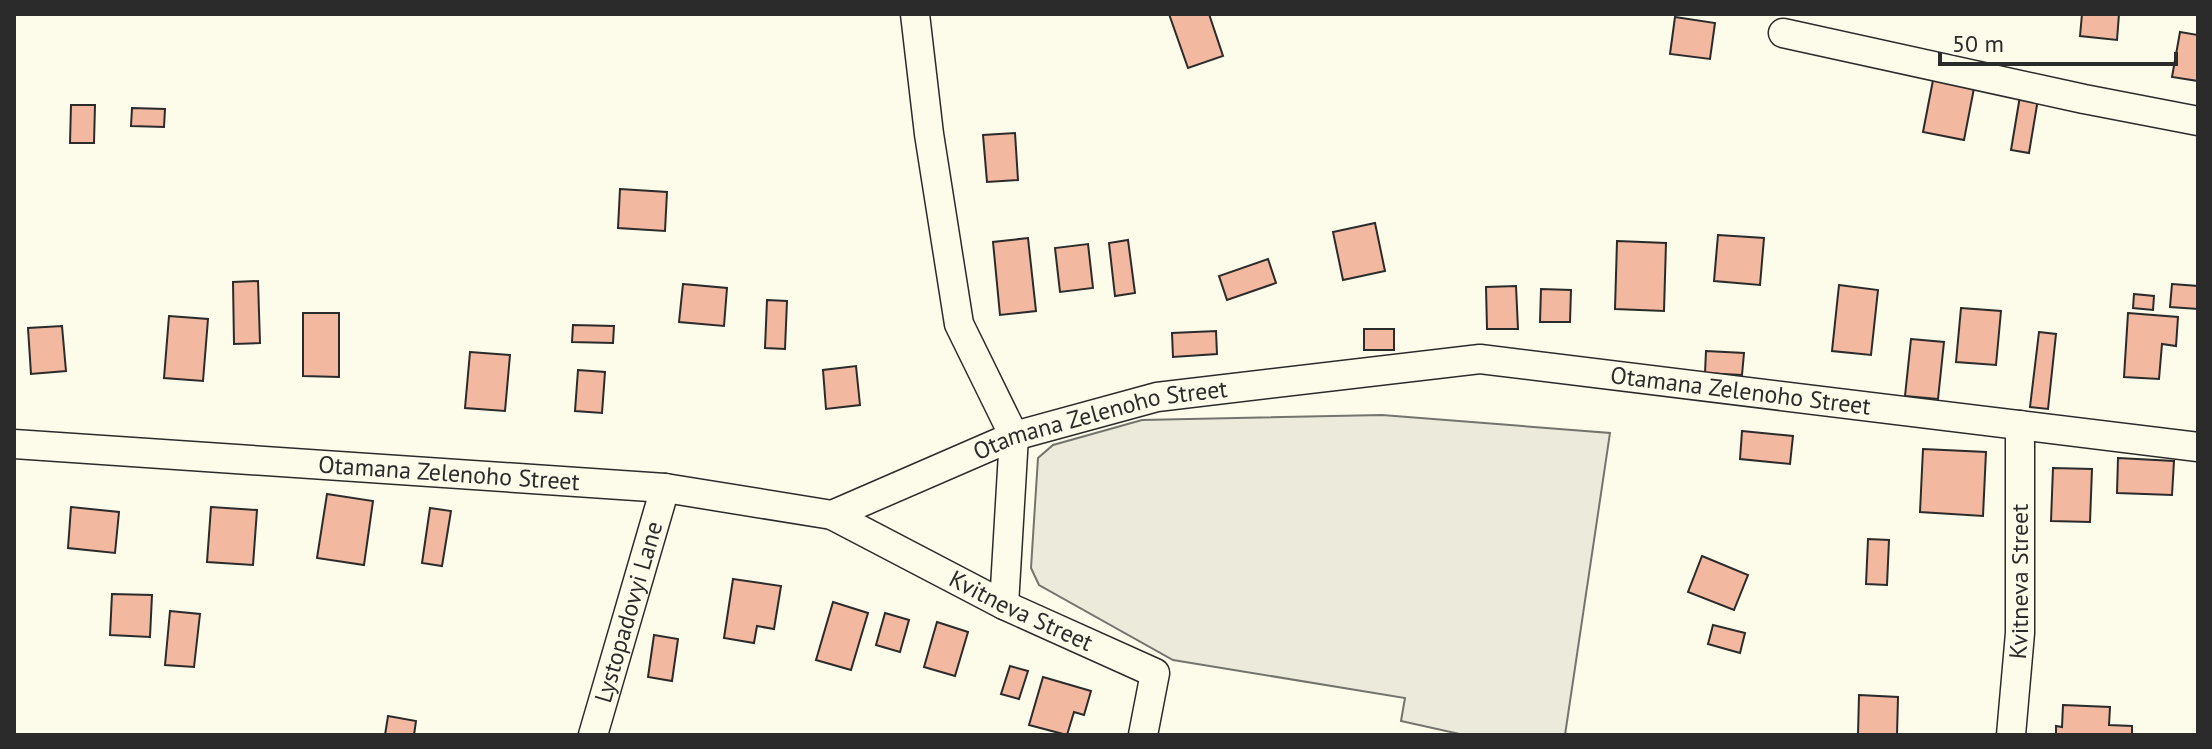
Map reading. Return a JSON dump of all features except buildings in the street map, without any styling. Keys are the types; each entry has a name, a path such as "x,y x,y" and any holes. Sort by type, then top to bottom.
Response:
{"street":[{"path":"915,14 929,134 959,324 1014,436 1004,605"},
{"path":"1783,33 2198,121"},
{"name":"Otamana Zelenoho Street","path":"14,444 665,488 832,515 1014,436 1157,397 1480,359 2198,447"},
{"name":"Kvitneva Street","path":"2011,735 2020,633 2020,425"},
{"name":"Lystopadovyi Lane","path":"593,735 665,488"},
{"name":"Kvitneva Street","path":"832,515 1004,605 1155,673 1143,735"}],"shaded area":[{"path":"1382,415 1610,433 1565,735 1464,735 1401,721 1405,698 1173,660 1039,585 1031,568 1038,458 1053,445 1142,420"}]}
